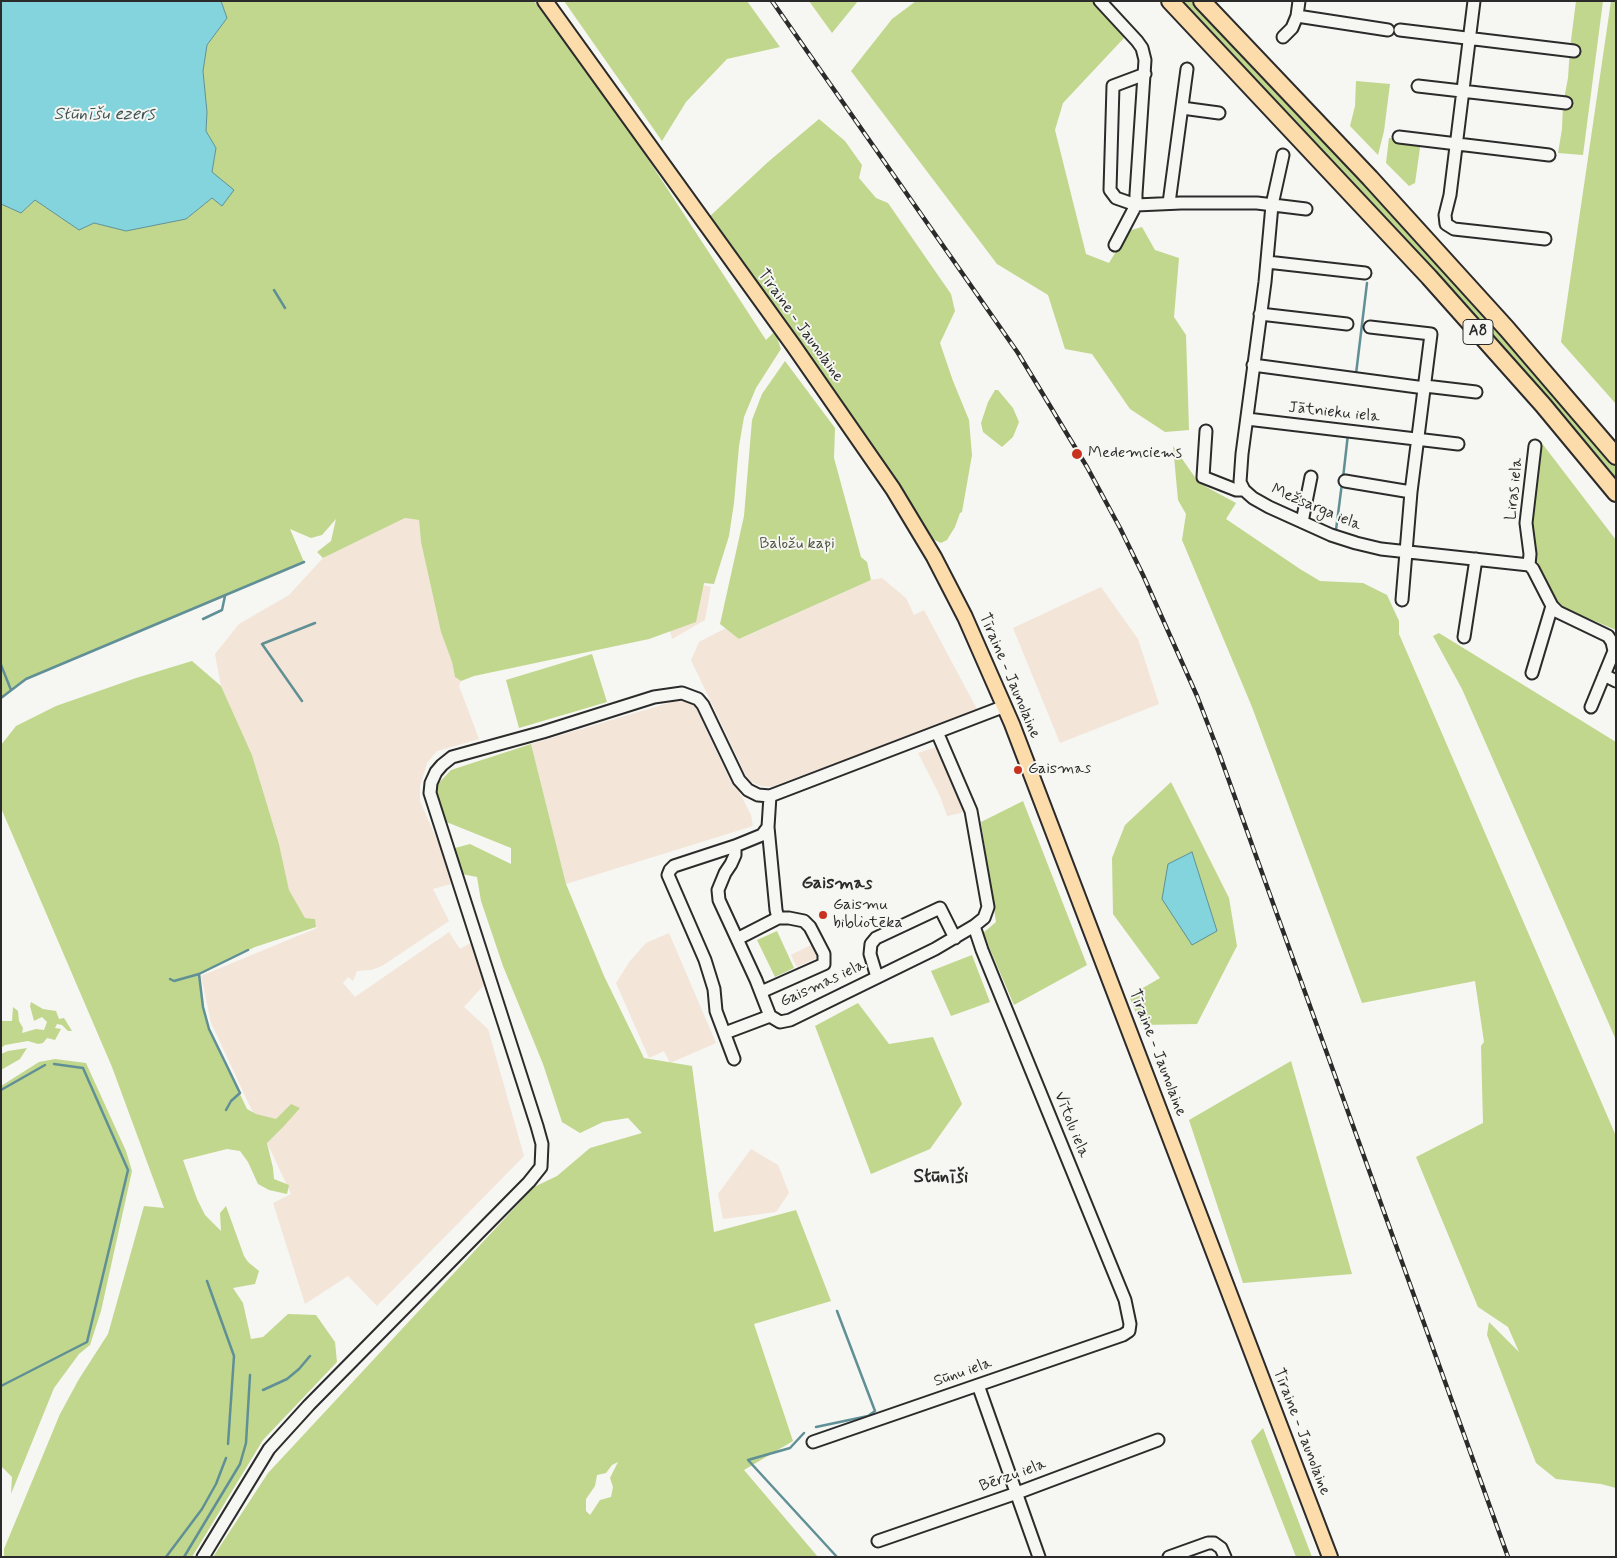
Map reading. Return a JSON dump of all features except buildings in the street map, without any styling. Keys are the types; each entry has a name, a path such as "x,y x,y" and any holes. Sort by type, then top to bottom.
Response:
{"highway":[{"name":"A8","path":"1170,1 1436,284 1543,405 1616,493"},
{"name":"A8","path":"1202,1 1376,185 1507,329 1616,456"}],"main road":[{"name":"Tīraine - Jaunolaine","path":"545,1 798,352 893,489 934,557 962,611 1005,706 1330,1557"}],"street":[{"path":"1100,1 1142,48 1145,60 1136,205 1115,245"},
{"path":"1283,37 1292,28 1297,16 1299,1"},
{"path":"1474,1 1445,215 1446,224 1454,228 1545,239"},
{"path":"1297,16 1388,30"},
{"path":"1400,30 1574,51"},
{"path":"1169,203 1187,69"},
{"path":"1145,74 1113,86 1110,190 1116,198 1136,205 1257,203 1306,209"},
{"path":"1418,86 1566,103"},
{"path":"1182,108 1219,113"},
{"path":"1399,137 1549,155"},
{"path":"1206,430 1203,477 1236,490 1244,490 1240,482 1247,419 1267,262 1272,205 1283,155"},
{"path":"1267,262 1365,273"},
{"path":"1260,314 1346,324"},
{"path":"1370,326 1431,334 1411,492 1402,600"},
{"path":"1254,365 1476,392"},
{"name":"Jātnieku iela","path":"1247,419 1458,444"},
{"name":"Liras iela","path":"1529,565 1530,554 1526,523 1535,446"},
{"path":"1302,522 1311,477"},
{"path":"1345,481 1411,492"},
{"name":"Mežsarga iela","path":"1244,490 1253,498 1269,507 1356,544 1381,549 1529,565"},
{"path":"1464,637 1476,559"},
{"path":"1529,565 1533,569 1552,606 1558,612 1608,636 1612,642 1614,651 1591,706"},
{"path":"1532,673 1552,606"},
{"path":"1604,675 1616,681"},
{"path":"203,1557 269,1449 309,1405 529,1182 540,1167 542,1144 537,1126 430,793 431,783 436,772 452,757 543,732 654,697 674,693 688,694 698,699 707,712 739,780 748,790 770,796 1005,706"},
{"name":"Gaismas iela","path":"725,1033 770,1016 780,1022 790,1020 955,938 984,918 988,907 976,830 970,807 937,732"},
{"path":"770,796 768,827 778,918"},
{"path":"734,1059 716,1011 714,989 705,960 668,875 674,866 762,835 768,827"},
{"path":"735,846 735,855 718,890 719,900 770,1016"},
{"path":"877,977 870,954 871,944 876,938 940,908 955,938"},
{"path":"737,938 778,918 789,918 804,921 810,926 824,954 824,964 761,992"},
{"name":"Vītolu iela","path":"974,926 1125,1300 1130,1324 1129,1331 1123,1335"},
{"name":"Sūnu iela","path":"813,1442 1123,1335"},
{"path":"978,1385 1039,1557"},
{"name":"Bērzu iela","path":"878,1540 1017,1492 1158,1440"},
{"path":"1169,1557 1201,1545 1214,1543 1221,1548 1226,1557"}],"shaded area":[{"path":"405,518 419,520 421,542 441,632 452,662 455,677 461,681 459,686 479,739 437,751 427,763 420,786 420,801 440,847 451,884 433,889 449,921 382,966 371,970 357,971 353,981 348,977 343,983 355,997 449,932 460,949 474,941 483,970 484,985 464,1007 488,1029 524,1156 377,1306 348,1276 305,1304 273,1203 291,1194 211,1023 201,976 317,928 315,919 305,918 289,890 279,844 252,755 221,686 215,654 239,624 289,595 323,558"},
{"path":"882,578 906,598 914,615 924,610 978,711 771,787 760,786 748,780 691,660 699,642 726,628 740,639 871,580"},
{"path":"698,584 711,587 705,620 672,639 668,623"},
{"path":"1101,587 1138,639 1159,704 1060,743 1013,628"},
{"path":"682,699 693,702 731,782 735,784 751,815 753,826 566,884 531,744"},
{"path":"948,743 972,796 961,813 947,816 940,796 918,753"},
{"path":"669,933 716,1043 670,1063 664,1051 649,1058 616,983 630,961 646,943"},
{"path":"815,943 821,956 797,967 791,955"},
{"path":"751,1149 778,1165 789,1193 776,1212 723,1219 718,1194"}],"green space":[{"path":"221,1 534,1 631,133 766,340 773,333 781,349 756,388 744,417 729,536 714,584 704,583 696,622 649,639 474,676 461,681 455,677 452,662 441,632 421,542 419,520 405,518 323,558 317,552 331,541 336,519 322,535 311,538 290,529 304,562 26,679 1,698 1,204 21,213 35,200 79,230 94,223 126,231 186,219 212,198 222,206 212,172 216,148 206,131 207,112 203,71 207,45 227,18"},
{"path":"564,1 747,1 780,47 727,59 686,102 662,141"},
{"path":"809,1 858,1 832,33"},
{"path":"916,1 1095,1 1124,38 1063,103 1055,130 1086,254 1109,263 1128,231 1142,227 1155,250 1179,258 1174,317 1186,335 1189,430 1165,432 1130,409 1092,354 1065,349 1048,295 997,264 851,71 892,19"},
{"path":"1179,1 1194,1 1441,265 1587,431 1616,467 1616,482"},
{"path":"1576,1 1603,1 1583,155 1558,153"},
{"path":"1611,1 1616,1 1616,404 1561,342"},
{"path":"1356,81 1390,84 1384,131 1378,155 1350,126 1355,106"},
{"path":"819,119 845,141 862,165 859,178 876,198 888,203 951,294 955,311 940,343 969,420 972,455 962,512 947,540 941,543 930,538 884,463 709,217 768,162"},
{"path":"1389,138 1421,141 1415,183 1409,186 1386,163"},
{"name":"Baložu kapi","path":"785,361 835,428 834,458 861,557 867,562 871,580 739,639 720,624 744,516 752,420 762,394"},
{"path":"995,390 998,390 1013,408 1019,422 1013,437 1002,447 983,432 981,423 988,402"},
{"path":"1541,442 1616,540 1616,630 1561,607 1534,565 1529,519"},
{"path":"1173,446 1199,483 1236,503 1226,519 1320,581 1363,583 1387,595 1399,621 1399,634 1616,1136 1616,1488 1601,1484 1556,1479 1536,1463 1487,1335 1489,1322 1519,1352 1508,1327 1478,1307 1416,1157 1483,1123 1481,1046 1484,1042 1475,981 1362,1003 1252,707 1182,540 1186,514 1178,500"},
{"path":"1439,633 1616,742 1616,1040 1462,689 1433,636"},
{"path":"592,654 607,702 519,728 506,680"},
{"path":"192,661 221,686 252,755 279,844 289,890 305,918 315,919 316,927 255,947 199,974 203,1007 209,1029 247,1109 256,1114 276,1119 291,1104 300,1108 267,1143 274,1179 289,1185 287,1194 269,1190 258,1184 248,1162 240,1151 227,1149 183,1160 205,1215 221,1231 220,1213 226,1206 244,1256 259,1271 255,1284 233,1288 243,1303 251,1339 263,1337 288,1314 316,1315 335,1342 337,1362 263,1440 192,1557 4,1557 4,1549 60,1414 79,1379 108,1334 144,1206 164,1208 112,1067 1,808 1,745 16,726 56,706"},
{"path":"531,744 566,884 604,976 644,1058 692,1066 714,1232 796,1210 831,1301 754,1324 793,1441 744,1470 818,1557 213,1557 268,1473 534,1187 557,1176 590,1148 642,1133 628,1118 603,1122 580,1133 562,1122 543,1064 503,966 481,901 477,877 462,874 455,848 470,844 511,864 511,848 444,821 434,788 451,770","holes":["618,1462 610,1478 613,1487 611,1497 600,1500 590,1515 586,1511 586,1499 595,1486 597,1475 606,1473 612,1465"]},
{"path":"1171,782 1229,898 1237,946 1197,1024 1141,1025 1129,996 1160,978 1113,914 1112,858 1125,825"},
{"path":"1023,801 1087,965 1014,1005 983,933 996,922 981,822"},
{"path":"777,931 794,968 775,977 757,940"},
{"path":"972,955 990,1002 951,1016 931,971"},
{"path":"31,1002 43,1009 56,1011 59,1019 64,1018 72,1031 68,1031 62,1025 57,1024 55,1028 61,1029 55,1040 47,1038 43,1043 38,1044 28,1041 5,1045 1,1048 1,1021 12,1021 13,1007 18,1011 19,1021 23,1028 22,1033 36,1029 44,1030 47,1022 42,1017 34,1021 30,1006"},
{"path":"858,1003 889,1044 933,1037 962,1104 930,1149 871,1174 815,1026"},
{"path":"27,1048 20,1059 1,1070 1,1054"},
{"path":"55,1059 86,1063 126,1151 132,1171 101,1311 90,1345 79,1354 54,1388 11,1494 12,1477 1,1466 1,1086 39,1062"},
{"path":"1291,1061 1352,1274 1243,1283 1189,1120"},
{"path":"1263,1428 1312,1557 1296,1557 1251,1441"}],"water":[{"name":"Stūnīšu ezers","path":"1,1 221,1 227,18 207,45 203,71 207,112 206,131 216,148 212,172 234,190 222,206 212,198 186,219 126,231 94,223 79,230 35,200 21,213 1,204"},
{"path":"1192,852 1217,931 1192,945 1162,899 1168,864"}],"waterway":[{"path":"1356,374 1367,283"},
{"path":"274,290 285,308"},
{"path":"1343,478 1348,434"},
{"path":"1336,530 1342,483"},
{"path":"1,698 26,679 304,562"},
{"path":"203,619 222,610 225,596"},
{"path":"302,701 262,644 315,623"},
{"path":"1,665 11,690"},
{"path":"170,979 174,981 199,974 248,950"},
{"path":"199,974 203,1007 209,1029 240,1093 231,1101 226,1110"},
{"path":"1,1386 87,1342 128,1170 83,1068 54,1064"},
{"path":"1,1090 45,1065"},
{"path":"207,1281 234,1356 228,1444"},
{"path":"816,1427 868,1416 875,1411 837,1311"},
{"path":"263,1390 287,1379 310,1356"},
{"path":"184,1557 240,1464 246,1443 250,1375"},
{"path":"804,1433 790,1448 748,1460 837,1557"},
{"path":"166,1557 202,1509 216,1484 226,1458"}],"railway":[{"path":"772,1 1018,353 1087,467 1143,575 1197,696 1219,753 1508,1557"}],"place":[{"name":"Medemciems","path":"1077,454"},
{"name":"Gaismas","path":"1018,770"},
{"name":"Gaismu bibliotēka","path":"823,915"}],"district":[{"name":"Gaismas","path":"837,884"},
{"name":"Stūnīši","path":"941,1178"}]}
